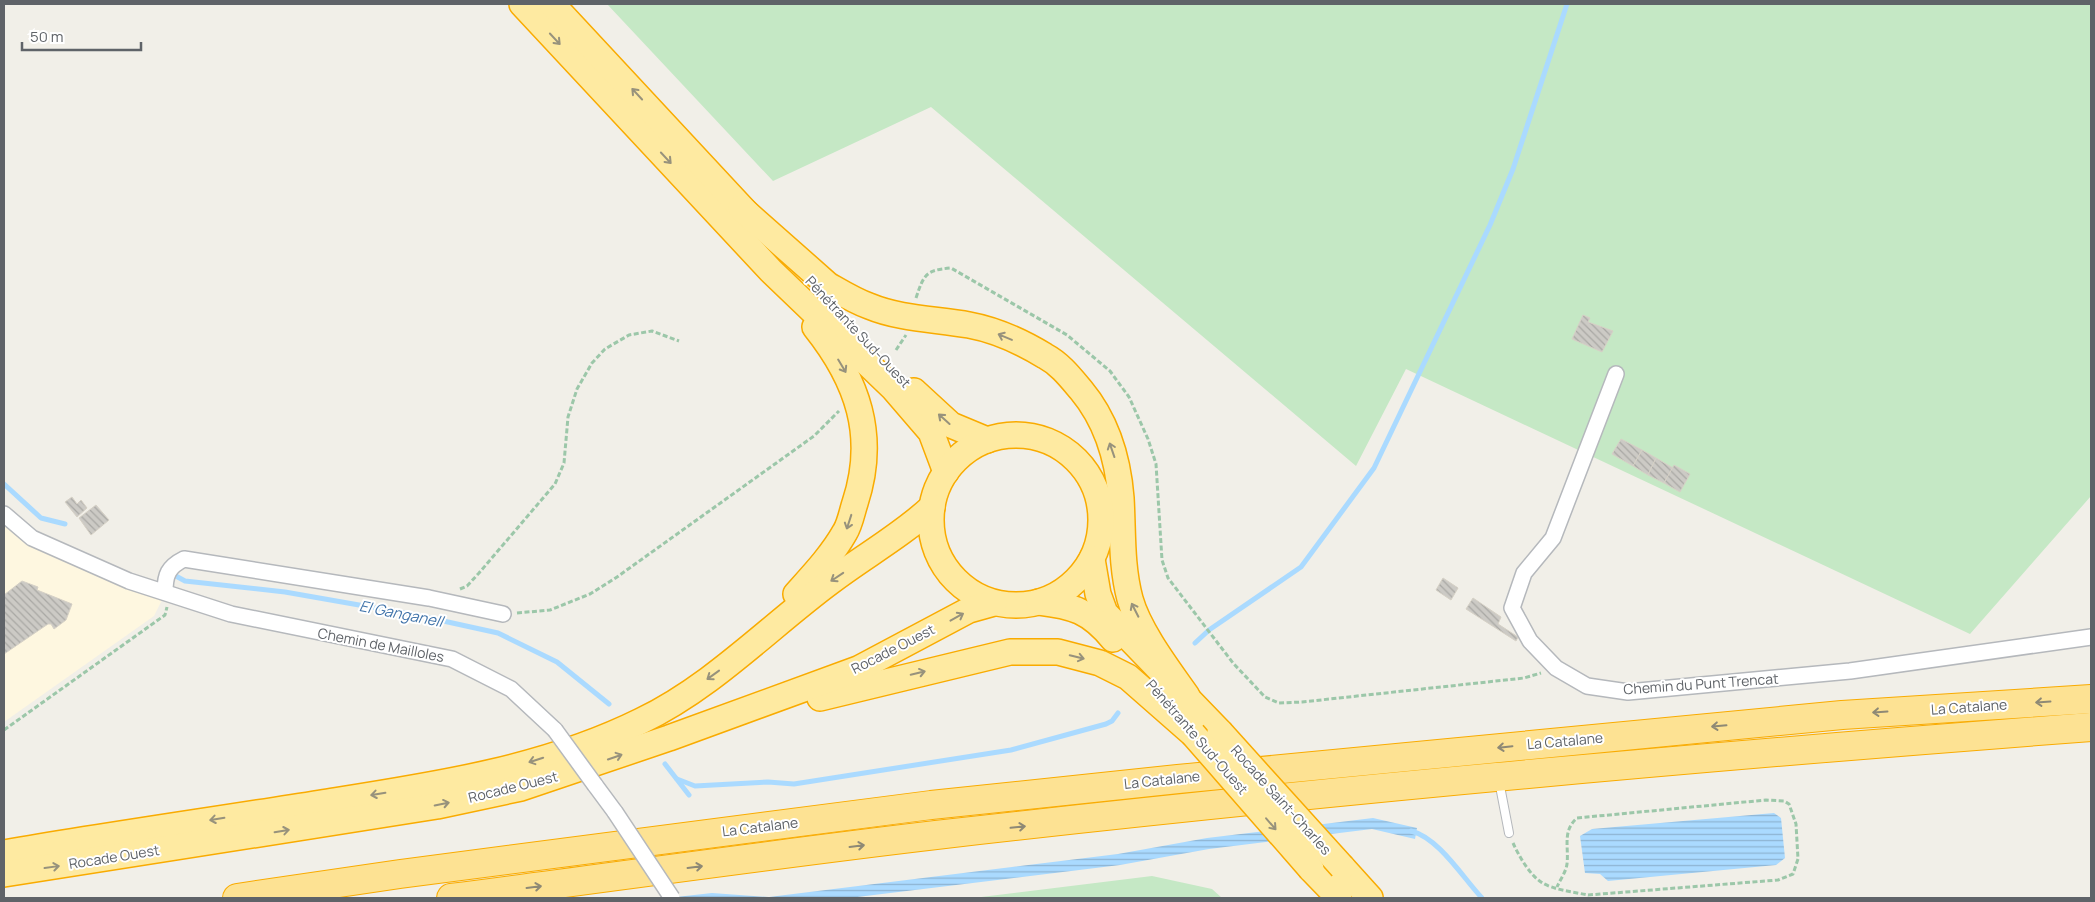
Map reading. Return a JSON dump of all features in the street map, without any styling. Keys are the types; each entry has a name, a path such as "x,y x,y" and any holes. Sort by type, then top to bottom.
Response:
{"highway":[{"path":"522,4 771,271 894,389 931,432 946,472"},
{"name":"Pénétrante Sud-Ouest","path":"552,4 676,134 741,208 926,403 951,425 987,440"},
{"name":"Pénétrante Sud-Ouest","path":"741,208 828,286 870,307 922,319 970,325 1004,335 1047,357 1066,372 1086,396 1103,423 1115,458 1121,498 1123,569 1131,601 1155,650 1187,696"},
{"path":"752,645 825,561 847,530 859,492 866,453 862,414 845,371 824,337 771,271"},
{"name":"Rocade Ouest","path":"1005,436 1024,436 1042,439 1058,447 1073,458 1090,480 1100,506 1100,533 1092,559 1082,574 1070,586 1055,596 1039,602 1017,605 994,602 967,589 945,567 933,538 932,507 946,472 964,454 987,440 1005,436"},
{"name":"Rocade Ouest","path":"4,853 426,786 516,766 596,740 642,721 681,698 752,645 830,582 910,527 932,507"},
{"name":"Pénétrante Sud-Ouest","path":"1092,559 1098,594 1106,613 1220,732"},
{"name":"Rocade Ouest","path":"4,874 437,806 521,788 687,732 858,669 969,610 994,602"},
{"name":"Pénétrante Sud-Ouest","path":"1039,602 1068,606 1088,615 1106,630 1193,734 1311,869 1339,898"},
{"path":"687,732 941,668 1010,652 1034,650 1058,652 1100,663 1128,677 1193,734"},
{"name":"La Catalane","path":"237,898 400,874 951,803 1842,715 2091,699"},
{"name":"La Catalane","path":"451,898 934,836 1498,777 1846,746 2091,727"},
{"name":"Rocade Saint-Charles","path":"1220,732 1370,898"}],"street":[{"name":"Chemin du Punt Trencat","path":"1616,374 1553,538 1524,573 1512,608 1530,641 1556,668 1588,686 1628,692 1850,671 2091,637"},
{"name":"Chemin de Mailloles","path":"4,514 32,538 129,581 231,614 452,659 511,689 555,730 595,784 672,898"},
{"path":"165,592 165,576 171,568 184,559 429,598 503,614"}],"lane":[{"path":"1498,777 1509,833"}],"path":[{"path":"914,304 925,276 933,269 951,268 1067,335 1110,371 1134,409 1148,439 1156,464 1162,560 1168,578 1233,663 1265,696 1279,703 1302,702 1524,678 1556,668"},
{"path":"896,350 908,330"},
{"path":"459,590 467,586 479,573 555,484 564,463 568,417 577,388 592,363 605,349 629,335 652,331 680,341"},
{"path":"503,614 550,610 590,594 814,436 844,405"},
{"path":"4,730 164,615 168,604 165,592"},
{"path":"1509,833 1520,857 1541,882 1557,887 1588,895 1778,880 1793,874 1798,859 1796,824 1789,804 1784,801 1766,800 1577,818 1571,823 1566,833 1567,865 1557,887"}],"shaded area":[{"path":"4,522 163,598 154,616 4,722"}],"green space":[{"path":"607,4 2091,4 2091,496 1970,634 1406,369 1356,466 931,107 773,181"},
{"path":"1152,876 1212,889 1222,898 973,898"}],"water":[{"path":"1774,813 1781,818 1785,858 1776,865 1608,881 1600,874 1585,873 1580,836 1592,829"},
{"path":"1373,818 1417,828 1415,839 1372,829 1209,849 1120,865 849,898 667,898 712,893 769,897 1118,854 1207,838"}],"building":[{"path":"1583,315 1590,318 1588,322 1613,331 1602,352 1572,339"},
{"path":"1621,439 1642,450 1633,466 1612,454"},
{"path":"1642,450 1656,458 1648,475 1633,466"},
{"path":"1656,458 1673,468 1664,483 1648,475"},
{"path":"1674,465 1690,474 1680,492 1664,483"},
{"path":"72,497 77,504 81,500 87,508 77,517 65,502"},
{"path":"96,505 109,520 91,535 79,518"},
{"path":"1443,578 1458,588 1451,600 1436,590"},
{"path":"22,581 38,587 37,590 72,604 66,620 54,629 51,624 48,624 4,654 4,595"},
{"path":"1473,598 1501,617 1498,624 1518,637 1516,641 1466,609"}],"waterway":[{"path":"1195,643 1209,630 1301,567 1374,468 1490,225 1513,169 1567,4"},
{"name":"El Ganganell","path":"4,484 41,518 65,524"},
{"name":"El Ganganell","path":"174,575 185,581 285,592 416,615 498,633 557,662 609,704"},
{"path":"677,779 695,786 768,782 794,784 1011,750 1106,724 1112,721 1118,713"},
{"name":"El Ganganell","path":"665,764 689,795"},
{"path":"1411,831 1421,835 1441,850 1482,898"}]}
